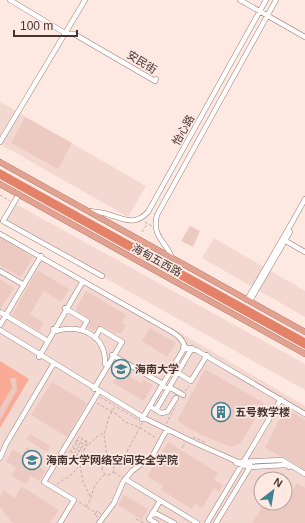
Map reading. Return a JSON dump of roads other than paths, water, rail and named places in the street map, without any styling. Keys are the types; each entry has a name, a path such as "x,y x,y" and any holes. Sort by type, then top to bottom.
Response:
{"main road":[{"name":"海甸五西路","path":"0,162 305,332"},
{"name":"海甸五西路","path":"0,184 305,354"}],"street":[{"name":"安民街","path":"10,0 65,31 74,34 155,81 156,80 76,32 65,31 15,0"},
{"path":"0,139 84,0"},
{"path":"240,0 268,14 305,36"},
{"path":"246,0 260,10"},
{"name":"怡心路","path":"87,211 103,213 129,221 139,218 147,213 266,0"},
{"name":"怡心路","path":"172,258 170,252 159,236 156,225 157,215 276,0"},
{"path":"0,142 65,31"},
{"path":"18,194 4,221 102,276"},
{"path":"248,301 284,240 305,199"},
{"path":"284,240 297,221 300,211 305,203"},
{"path":"0,234 167,331 177,338 184,347 196,350 305,413"},
{"path":"284,240 305,252"},
{"path":"0,324 3,315 40,257"},
{"path":"0,272 23,285"},
{"path":"39,355 82,281"},
{"path":"66,309 87,321 82,330"},
{"path":"3,315 47,341"},
{"path":"54,330 56,331 70,328 82,330 95,338 99,342 104,352 105,364 107,365"},
{"path":"60,523 74,500 44,482 93,400 95,389 120,341 100,329 95,338"},
{"path":"0,332 142,418 167,430 245,463 250,467 286,465 305,475"},
{"path":"142,418 184,347"},
{"path":"156,410 191,349"},
{"path":"113,354 163,383 164,387 168,389 170,388 183,395"},
{"path":"171,369 191,381 206,356"},
{"path":"0,454 10,433 53,364"},
{"path":"0,458 53,364"},
{"path":"149,406 161,412 167,412 176,398"},
{"path":"207,523 245,463 281,400"},
{"path":"99,523 114,504 119,488 125,479 135,468 153,455 167,430"},
{"path":"245,463 282,460 305,475"},
{"path":"245,463 250,467"},
{"path":"216,523 250,467"},
{"path":"125,479 196,523"},
{"path":"156,523 149,519 160,500"},
{"path":"154,512 174,523"}],"place":[{"name":"海南大学","path":"121,369"},
{"name":"五号教学楼","path":"221,412"},
{"name":"海南大学网络空间安全学院","path":"32,460"}]}
